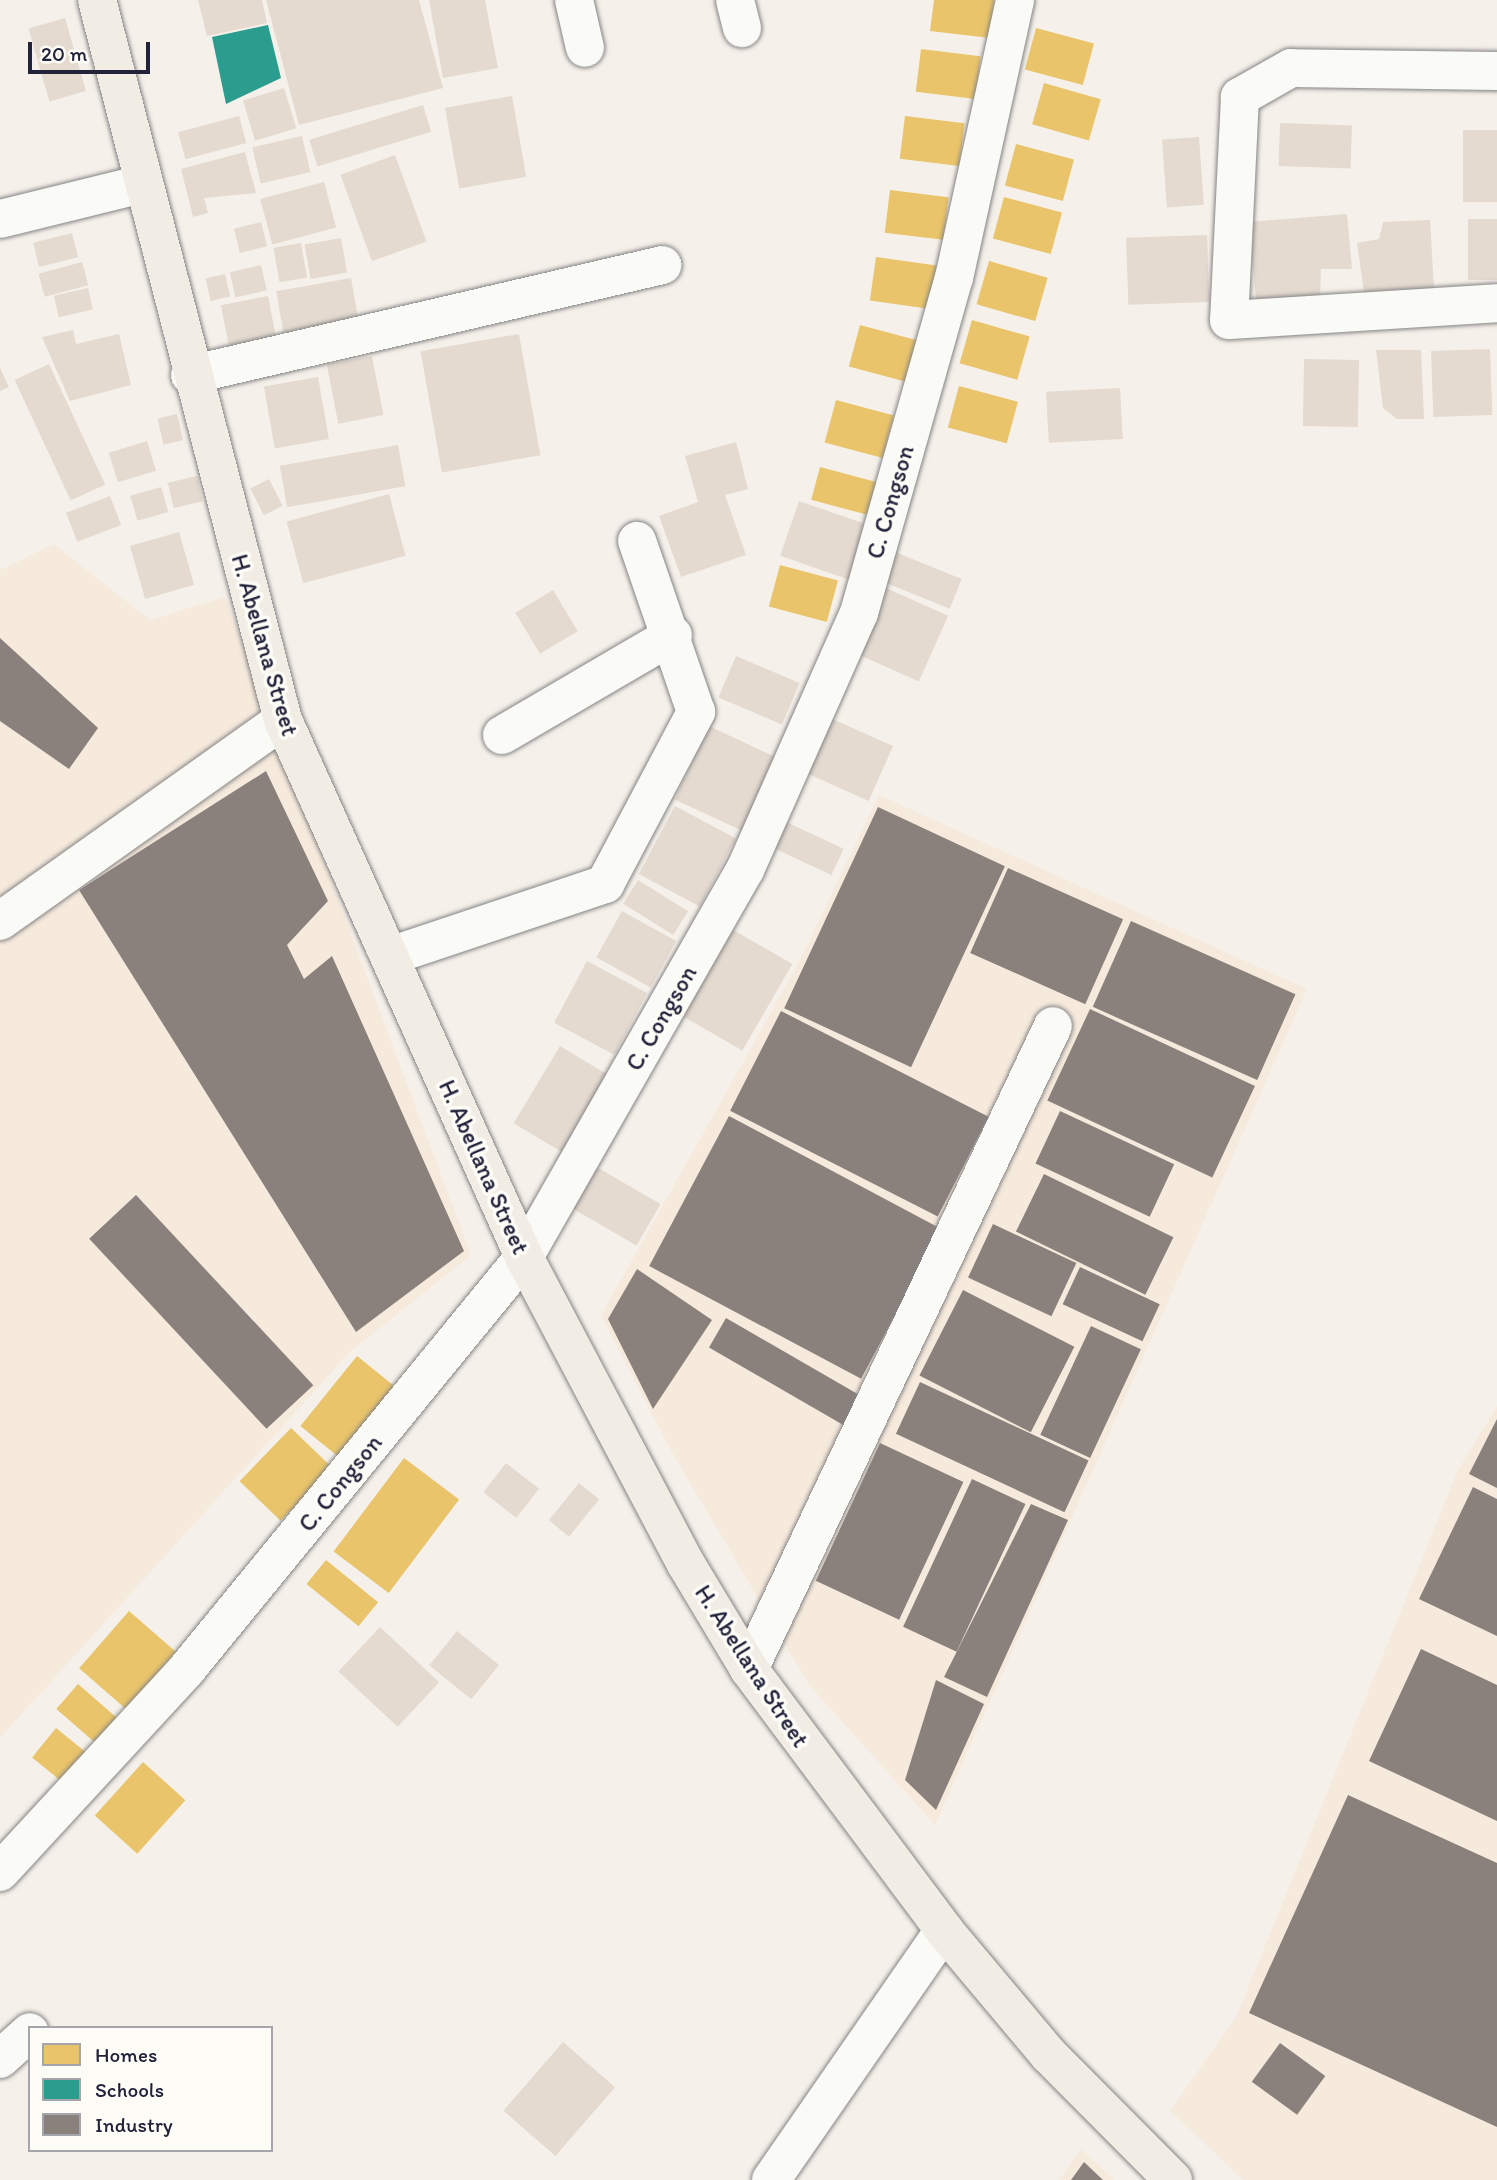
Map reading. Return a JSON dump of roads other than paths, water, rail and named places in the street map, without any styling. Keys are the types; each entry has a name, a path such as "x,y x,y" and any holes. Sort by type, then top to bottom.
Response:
{"main road":[{"name":"H. Abellana Street","path":"97,0 190,375 283,720 524,1257 686,1564 749,1669 944,1930 1049,2055 1173,2180"}],"street":[{"path":"574,0 585,48"},
{"name":"C. Congson","path":"0,1872 187,1669 524,1257 745,870 859,613 954,278 1015,0"},
{"path":"1497,71 1291,68 1240,97 1229,320 1497,303"},
{"path":"0,219 143,184"},
{"path":"190,375 662,265"},
{"path":"390,956 606,884 696,712 673,635 637,541"},
{"path":"502,735 673,635"},
{"path":"0,921 283,720"},
{"path":"749,1669 1053,1027"},
{"path":"771,2180 944,1930"},
{"path":"0,2059 28,2033"}]}
